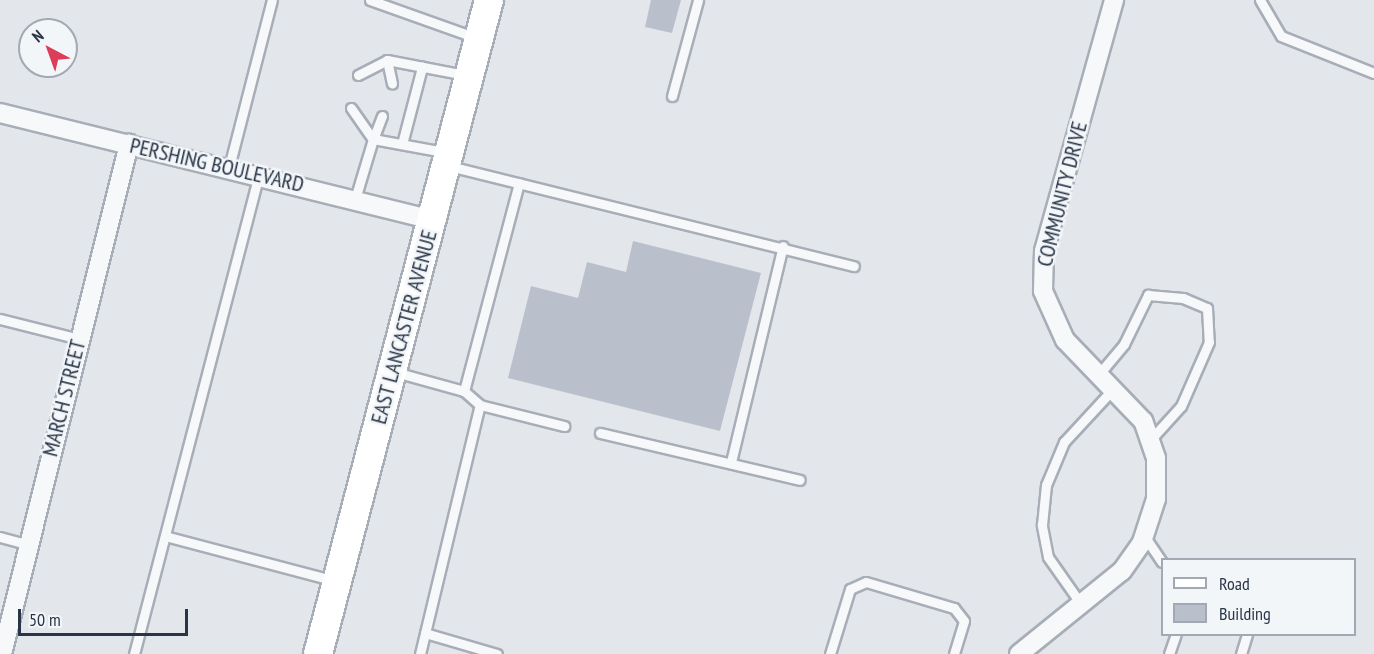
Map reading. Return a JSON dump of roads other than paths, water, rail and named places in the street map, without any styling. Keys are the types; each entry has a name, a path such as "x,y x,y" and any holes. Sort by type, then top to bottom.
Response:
{"main road":[{"name":"EAST LANCASTER AVENUE","path":"318,654 489,0"}],"street":[{"name":"COMMUNITY DRIVE","path":"1020,654 1122,571 1144,536 1158,479 1152,438 1132,406 1055,326 1041,275 1114,0"},
{"name":"PERSHING BOULEVARD","path":"0,113 259,174 432,220"},
{"name":"MARCH STREET","path":"2,654 27,544 129,144"}],"lane":[{"path":"229,167 272,0"},
{"path":"370,0 479,39"},
{"path":"672,96 698,0"},
{"path":"1260,0 1281,36 1374,73"},
{"path":"358,75 387,60 469,76"},
{"path":"387,60 392,83"},
{"path":"402,144 422,67"},
{"path":"351,108 373,139 402,144 519,183 783,246 854,266"},
{"path":"355,199 382,116"},
{"path":"134,654 259,174"},
{"path":"465,391 519,183"},
{"path":"731,462 783,246"},
{"path":"1099,374 1124,344 1148,295 1183,298 1207,308 1209,342 1180,406 1152,438"},
{"path":"0,319 79,339"},
{"path":"393,371 465,391 480,405 564,426"},
{"path":"1081,604 1048,557 1042,525 1046,486 1064,442 1113,388"},
{"path":"420,654 480,405"},
{"path":"600,433 800,480"},
{"path":"165,536 337,582"},
{"path":"1144,536 1161,561"},
{"path":"0,537 27,544"},
{"path":"830,654 850,589 866,582 954,608 964,621 954,654"},
{"path":"425,633 497,654"},
{"path":"1169,654 1175,636"},
{"path":"1241,654 1246,636"}]}
